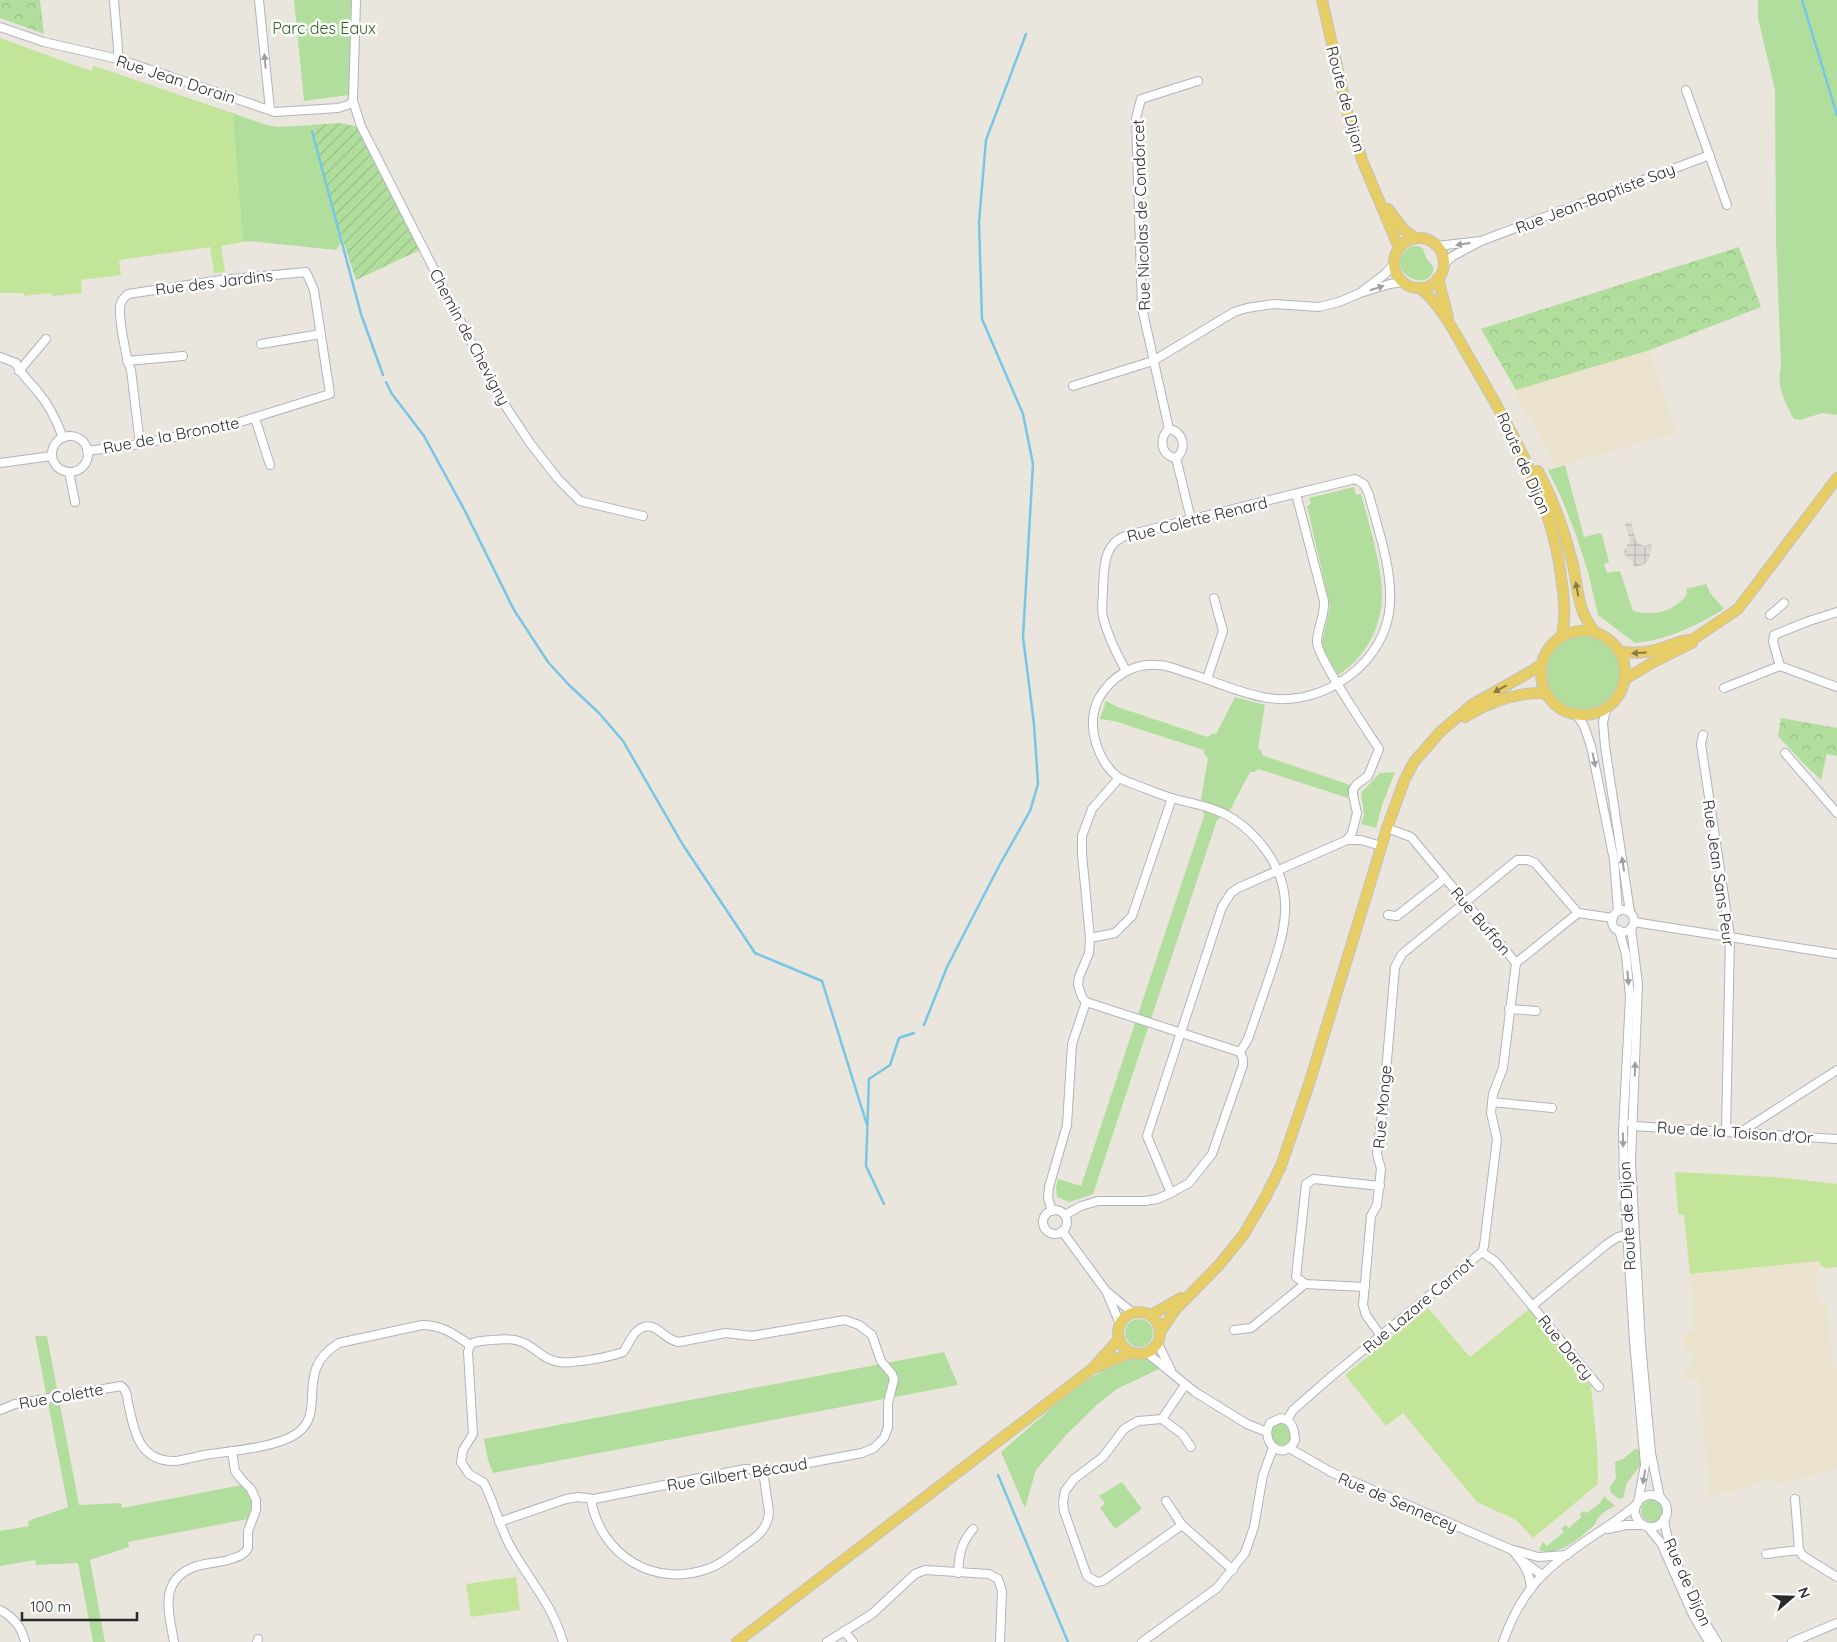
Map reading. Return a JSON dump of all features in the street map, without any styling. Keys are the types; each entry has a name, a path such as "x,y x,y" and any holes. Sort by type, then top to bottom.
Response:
{"main road":[{"name":"Route de Dijon","path":"1322,0 1348,115 1362,160 1399,248"},
{"name":"Route de Dijon","path":"1378,196 1404,230 1415,238"},
{"path":"1415,238 1424,239 1437,246 1441,251 1444,264 1438,278 1432,284 1420,288 1403,282 1397,274 1394,264 1399,248 1404,243 1415,238"},
{"name":"Route de Dijon","path":"1438,278 1453,329"},
{"name":"Route de Dijon","path":"1420,288 1430,296 1453,329 1503,415 1534,479 1552,528 1558,556 1565,606 1562,637"},
{"path":"1503,415 1523,445 1549,493 1564,534 1581,609 1596,633"},
{"path":"1624,680 1650,664 1692,643 1692,640 1738,609 1837,478"},
{"path":"1826,494 1837,484"},
{"path":"1578,631 1596,633 1608,640 1618,651 1624,665 1624,680 1620,692 1607,707 1596,713 1577,715 1561,709 1546,694 1541,679 1542,664 1549,648 1562,637 1578,631"},
{"path":"1618,651 1633,653 1650,652 1685,640 1692,640"},
{"path":"1160,1331 1156,1319 1151,1315 1145,1312 1133,1313 1126,1316 1120,1324 1118,1339 1121,1345 1130,1353 1147,1353 1154,1349 1158,1344 1160,1331 1175,1310 1192,1290 1220,1264 1244,1234 1281,1166 1309,1084 1381,846 1405,779 1414,762 1440,732 1473,704 1542,664"},
{"path":"1440,732 1489,704 1512,696 1546,694"},
{"path":"1151,1315 1192,1290"},
{"path":"737,1642 1092,1369 1118,1339"},
{"path":"1092,1369 1130,1353"}],"street":[{"path":"114,0 118,59"},
{"path":"259,0 270,110"},
{"name":"Chemin de Chevigny","path":"356,0 353,101 361,126 497,393 530,443 558,479 580,501 643,516"},
{"name":"Rue Jean Dorain","path":"0,27 44,42 118,59 278,112 332,109 348,105 353,101"},
{"name":"Rue Nicolas de Condorcet","path":"1169,429 1142,308 1136,118 1141,99 1198,81"},
{"path":"1686,90 1727,205"},
{"name":"Rue Jean-Baptiste Say","path":"1444,264 1453,256 1480,241 1710,155"},
{"name":"Rue Jean-Baptiste Say","path":"1437,246 1480,241"},
{"path":"1073,386 1154,361 1234,312 1274,304 1319,308 1339,302 1360,292 1385,274 1394,264"},
{"name":"Rue des Jardins","path":"140,444 131,370 127,361 120,307 122,300 128,294 221,280 306,272 314,290 330,394"},
{"path":"1360,292 1403,282"},
{"path":"261,344 321,334"},
{"path":"19,371 46,339"},
{"path":"0,356 16,363 19,371 49,406 63,438"},
{"path":"127,361 183,356"},
{"name":"Rue de la Bronotte","path":"87,451 140,444 224,428 330,394"},
{"name":"Rue de la Bronotte","path":"255,418 270,465"},
{"path":"1169,429 1176,431 1182,440 1182,450 1176,458 1168,455 1162,446 1163,435 1169,429"},
{"path":"74,437 79,439 84,443 87,451 87,459 80,469 69,472 56,466 52,456 54,445 63,438 74,437"},
{"path":"0,463 52,456"},
{"path":"1176,458 1191,519"},
{"path":"69,472 75,502"},
{"name":"Rue Colette Renard","path":"1126,671 1112,646 1102,615 1105,565 1108,550 1115,542 1126,535 1355,479 1364,484 1369,495 1388,571 1390,606 1387,621 1376,646 1355,671 1338,684"},
{"path":"1296,494 1324,601 1324,611 1318,635 1318,649 1379,749 1368,776 1356,785 1352,795 1357,813 1352,833 1347,840"},
{"path":"1207,679 1223,631 1214,598"},
{"path":"1770,615 1784,603"},
{"path":"1780,666 1773,642 1774,635 1809,620 1837,612"},
{"path":"1240,1052 1248,1040 1283,933 1284,898 1277,871 1264,847 1234,819 1214,809 1172,798 1119,778 1101,756 1095,740 1093,722 1096,707 1103,692 1112,682 1126,671 1140,666 1156,665 1170,667 1252,694 1277,699 1308,695 1327,690 1338,684"},
{"path":"1724,688 1780,666 1837,687"},
{"name":"Route de Dijon","path":"1607,707 1603,722 1605,746 1630,912 1633,917 1632,925 1638,984 1631,1163 1641,1344 1651,1453 1660,1498"},
{"path":"1516,963 1578,913 1613,918 1618,911 1614,860 1591,746 1584,726 1577,715"},
{"name":"Rue Jean Sans Peur","path":"1703,735 1701,744 1730,936 1726,1132"},
{"path":"1784,753 1837,813"},
{"path":"1064,1215 1081,1206 1098,1201 1145,1201 1157,1199 1172,1193 1188,1183 1212,1154 1243,1065 1240,1052 1086,1002 1082,997 1078,985 1089,953 1090,938 1081,845 1082,836 1092,809 1119,778"},
{"path":"1090,938 1115,933 1132,916 1172,798"},
{"name":"Rue Buffon","path":"1387,828 1411,837 1516,963"},
{"path":"1172,1193 1147,1136 1180,1032 1226,899 1238,888 1347,840 1361,840 1381,846"},
{"name":"Rue Monge","path":"1381,1336 1366,1315 1363,1305 1371,1216 1377,1206 1380,1186 1381,1169 1377,1154 1396,963 1402,954 1466,904 1517,860 1528,860 1535,863 1578,913"},
{"name":"Rue Buffon","path":"1388,915 1397,916 1445,878"},
{"path":"1618,911 1630,912"},
{"name":"Route de Dijon","path":"1613,918 1614,926 1619,930 1626,955 1630,997 1624,1102 1624,1184 1634,1341 1645,1465 1637,1503"},
{"path":"1619,930 1625,931 1632,925 1730,936 1837,954"},
{"name":"Rue Lazare Carnot","path":"1287,1420 1294,1410 1482,1252 1486,1236 1497,1139 1491,1114 1492,1094 1503,1068 1516,963"},
{"path":"1052,1211 1048,1198 1049,1187 1068,1125 1072,1044 1086,1002"},
{"path":"1509,1009 1536,1011"},
{"path":"1741,1132 1837,1070"},
{"path":"1492,1102 1552,1108"},
{"path":"1624,1102 1633,1126"},
{"name":"Rue de la Toison d'Or","path":"1633,1126 1837,1140"},
{"path":"1365,1287 1305,1284 1296,1277 1306,1184 1314,1179 1380,1186"},
{"path":"1058,1210 1064,1215 1066,1224 1062,1231 1052,1233 1044,1226 1045,1215 1052,1211 1058,1210"},
{"path":"1062,1231 1106,1291 1120,1324"},
{"name":"Rue Darcy","path":"1532,1306 1607,1244 1618,1237 1628,1235"},
{"name":"Rue Darcy","path":"1482,1252 1496,1262 1599,1387"},
{"path":"1234,1330 1251,1328 1305,1284"},
{"path":"1106,1291 1133,1313"},
{"name":"Rue Gilbert Bécaud","path":"470,1345 474,1342 482,1341 517,1340 532,1348 544,1358 561,1363 623,1352 635,1332 645,1327 658,1328 667,1338 679,1342 726,1333 752,1336 844,1320 859,1324 868,1331 874,1341 881,1361 894,1379 888,1403 889,1421 887,1433 874,1448 862,1453 764,1471 746,1469 591,1500 578,1497 566,1499 499,1522"},
{"path":"174,1642 168,1603 170,1590 176,1579 193,1568 238,1557 244,1554 248,1548 248,1531 256,1513 256,1500 251,1489 235,1471 232,1451 282,1441 301,1430 308,1422 311,1413 312,1382 318,1363 331,1348 339,1343 422,1325 444,1328 470,1345 468,1352 473,1434 462,1450 461,1462 469,1474 484,1483 499,1522 518,1558 553,1613 563,1642"},
{"path":"1158,1344 1176,1378"},
{"path":"1147,1353 1184,1385 1247,1424 1267,1432"},
{"path":"1162,1419 1184,1385"},
{"name":"Rue Colette","path":"0,1410 46,1398 53,1399 118,1386 123,1387 126,1392 136,1436 144,1449 152,1456 167,1461 176,1461 232,1451"},
{"path":"1281,1418 1287,1420 1294,1428 1295,1440 1290,1448 1282,1450 1274,1448 1269,1441 1268,1427 1272,1421 1281,1418"},
{"path":"1182,1525 1103,1581 1097,1582 1087,1576 1064,1511 1064,1495 1069,1484 1103,1458 1124,1429 1138,1421 1162,1419 1182,1434 1191,1447"},
{"path":"1142,1642 1217,1588 1245,1553 1251,1534 1263,1475 1274,1448"},
{"name":"Rue de Sennecey","path":"1290,1448 1330,1472 1510,1549 1538,1557 1567,1555"},
{"path":"591,1500 595,1519 601,1531 625,1557 644,1569 657,1573 691,1574 719,1564 764,1529 769,1518 769,1512 764,1471"},
{"path":"1503,1642 1510,1623 1531,1589 1548,1569 1602,1532 1646,1496 1660,1498 1666,1506 1667,1511 1664,1520 1657,1526 1626,1525 1602,1532"},
{"path":"1795,1499 1800,1550 1803,1556 1837,1577"},
{"path":"1166,1501 1182,1525 1233,1570"},
{"path":"1637,1503 1635,1514 1639,1522 1645,1526"},
{"name":"Rue de Dijon","path":"1664,1520 1674,1555 1704,1620 1717,1642"},
{"name":"Rue de Dijon","path":"1645,1526 1661,1543 1693,1615 1709,1642"},
{"path":"958,1572 960,1549 965,1538 973,1529"},
{"name":"Rue de Sennecey","path":"1510,1549 1542,1576"},
{"path":"1766,1554 1800,1550"},
{"path":"1538,1557 1548,1569"},
{"name":"Rue de Sennecey","path":"1521,1560 1528,1574 1531,1589"},
{"path":"827,1642 872,1614 916,1574 925,1570 989,1574 998,1579 1002,1591 1000,1642"},
{"path":"0,1610 9,1615 18,1625 25,1642"},
{"path":"1792,1642 1837,1623"},
{"path":"844,1631 853,1642"}],"shaded area":[{"path":"1650,350 1676,433 1556,467 1514,391 1528,385"},
{"path":"1631,521 1636,541 1644,546 1651,544 1652,547 1649,559 1645,564 1639,566 1634,566 1624,552 1630,542 1625,523"},
{"path":"1820,1261 1821,1266 1816,1271 1817,1294 1821,1301 1828,1304 1832,1366 1836,1366 1837,1377 1837,1469 1777,1485 1775,1479 1710,1496 1699,1379 1683,1380 1683,1373 1695,1358 1684,1347 1682,1333 1694,1331 1690,1274"}],"green space":[{"path":"0,0 40,0 44,34 0,18"},
{"name":"Parc des Eaux","path":"294,0 351,0 349,95 304,101"},
{"path":"1758,0 1837,0 1837,415 1822,413 1801,420 1794,419 1780,386 1781,367 1776,241 1775,90 1758,18"},
{"path":"0,38 91,71 94,66 233,114 243,242 221,246 225,272 214,273 210,247 119,260 121,275 81,280 82,293 54,296 50,293 24,296 23,293 0,293"},
{"path":"94,66 267,125 280,127 312,125 342,241 336,250 250,241 243,242 234,143"},
{"path":"339,123 356,126 420,250 356,280 332,207 312,125"},
{"path":"1412,246 1423,248 1426,258 1434,268 1430,277 1423,280 1415,280 1407,276 1402,269 1400,262 1403,254"},
{"path":"1739,247 1761,307 1650,350 1516,390 1481,329"},
{"path":"1565,465 1584,537 1600,533 1602,535 1609,562 1604,564 1607,573 1620,571 1633,611 1656,613 1670,609 1687,594 1686,589 1706,584 1710,593 1724,609 1671,635 1635,643 1598,615 1588,572 1575,532 1548,470"},
{"path":"1354,487 1356,495 1361,494 1374,543 1381,581 1382,605 1376,629 1364,650 1348,668 1338,675 1324,650 1322,642 1330,606 1307,506 1311,504 1309,498"},
{"path":"1583,636 1604,642 1614,652 1620,673 1614,694 1604,704 1583,710 1562,704 1552,694 1546,673 1552,652 1562,642"},
{"path":"1235,697 1265,705 1258,748 1262,755 1350,785 1348,798 1258,769 1255,772 1250,772 1230,810 1217,820 1093,1194 1069,1202 1057,1197 1058,1179 1081,1186 1204,816 1201,799 1208,758 1204,754 1204,750 1114,721 1100,719 1106,701 1118,707 1208,737 1216,734"},
{"path":"1781,718 1837,728 1837,756 1827,754 1821,780 1778,736"},
{"path":"1395,772 1382,805 1376,828 1361,824 1364,815 1361,793 1380,773"},
{"path":"1675,1172 1775,1177 1837,1184 1837,1267 1825,1268 1821,1266 1820,1261 1690,1274 1684,1215 1678,1214"},
{"path":"1428,1308 1470,1357 1529,1309 1591,1386 1597,1446 1598,1484 1533,1538 1516,1520 1477,1502 1403,1413 1386,1426 1345,1375"},
{"path":"1139,1319 1149,1323 1153,1333 1149,1343 1139,1347 1129,1343 1125,1333 1129,1323"},
{"path":"35,1336 47,1336 79,1505 121,1503 122,1508 242,1485 251,1501 248,1519 128,1542 129,1547 90,1560 105,1642 93,1642 78,1563 36,1565 35,1560 0,1566 0,1531 29,1526 28,1521 68,1507"},
{"path":"944,1352 958,1385 493,1473 488,1460 484,1439"},
{"path":"1127,1357 1144,1357 1159,1369 1117,1389 1099,1403 1068,1433 1036,1470 1025,1508 1001,1452 1078,1385"},
{"path":"1281,1423 1289,1426 1292,1434 1289,1442 1281,1445 1273,1442 1270,1434 1273,1426"},
{"path":"1635,1449 1641,1450 1643,1465 1640,1466 1627,1483 1623,1498 1619,1499 1611,1493 1610,1487 1616,1478 1615,1462 1623,1459"},
{"path":"1122,1482 1142,1509 1115,1529 1100,1508 1105,1503 1099,1496"},
{"path":"1604,1496 1615,1506 1602,1514 1581,1537 1561,1549 1546,1552 1539,1550 1543,1542 1547,1546 1564,1532 1561,1529 1566,1525 1569,1528 1581,1517 1580,1514 1583,1511 1587,1513 1600,1503"},
{"path":"1652,1500 1660,1503 1663,1511 1660,1519 1652,1522 1644,1519 1641,1511 1644,1503"},
{"path":"516,1577 520,1610 471,1617 466,1584"}],"waterway":[{"path":"1802,0 1837,115"},
{"path":"924,1025 947,967 999,866 1030,811 1038,784 1034,724 1023,637 1033,464 1023,414 982,319 979,222 986,140 1026,34"},
{"path":"312,131 361,314 383,375"},
{"path":"386,382 392,394 424,436 465,511 514,610 548,662 599,713 623,741 683,845 755,953 822,981 867,1125"},
{"path":"884,1204 866,1166 869,1079 890,1065 899,1038 914,1033"},
{"path":"998,1475 1068,1642"}]}
